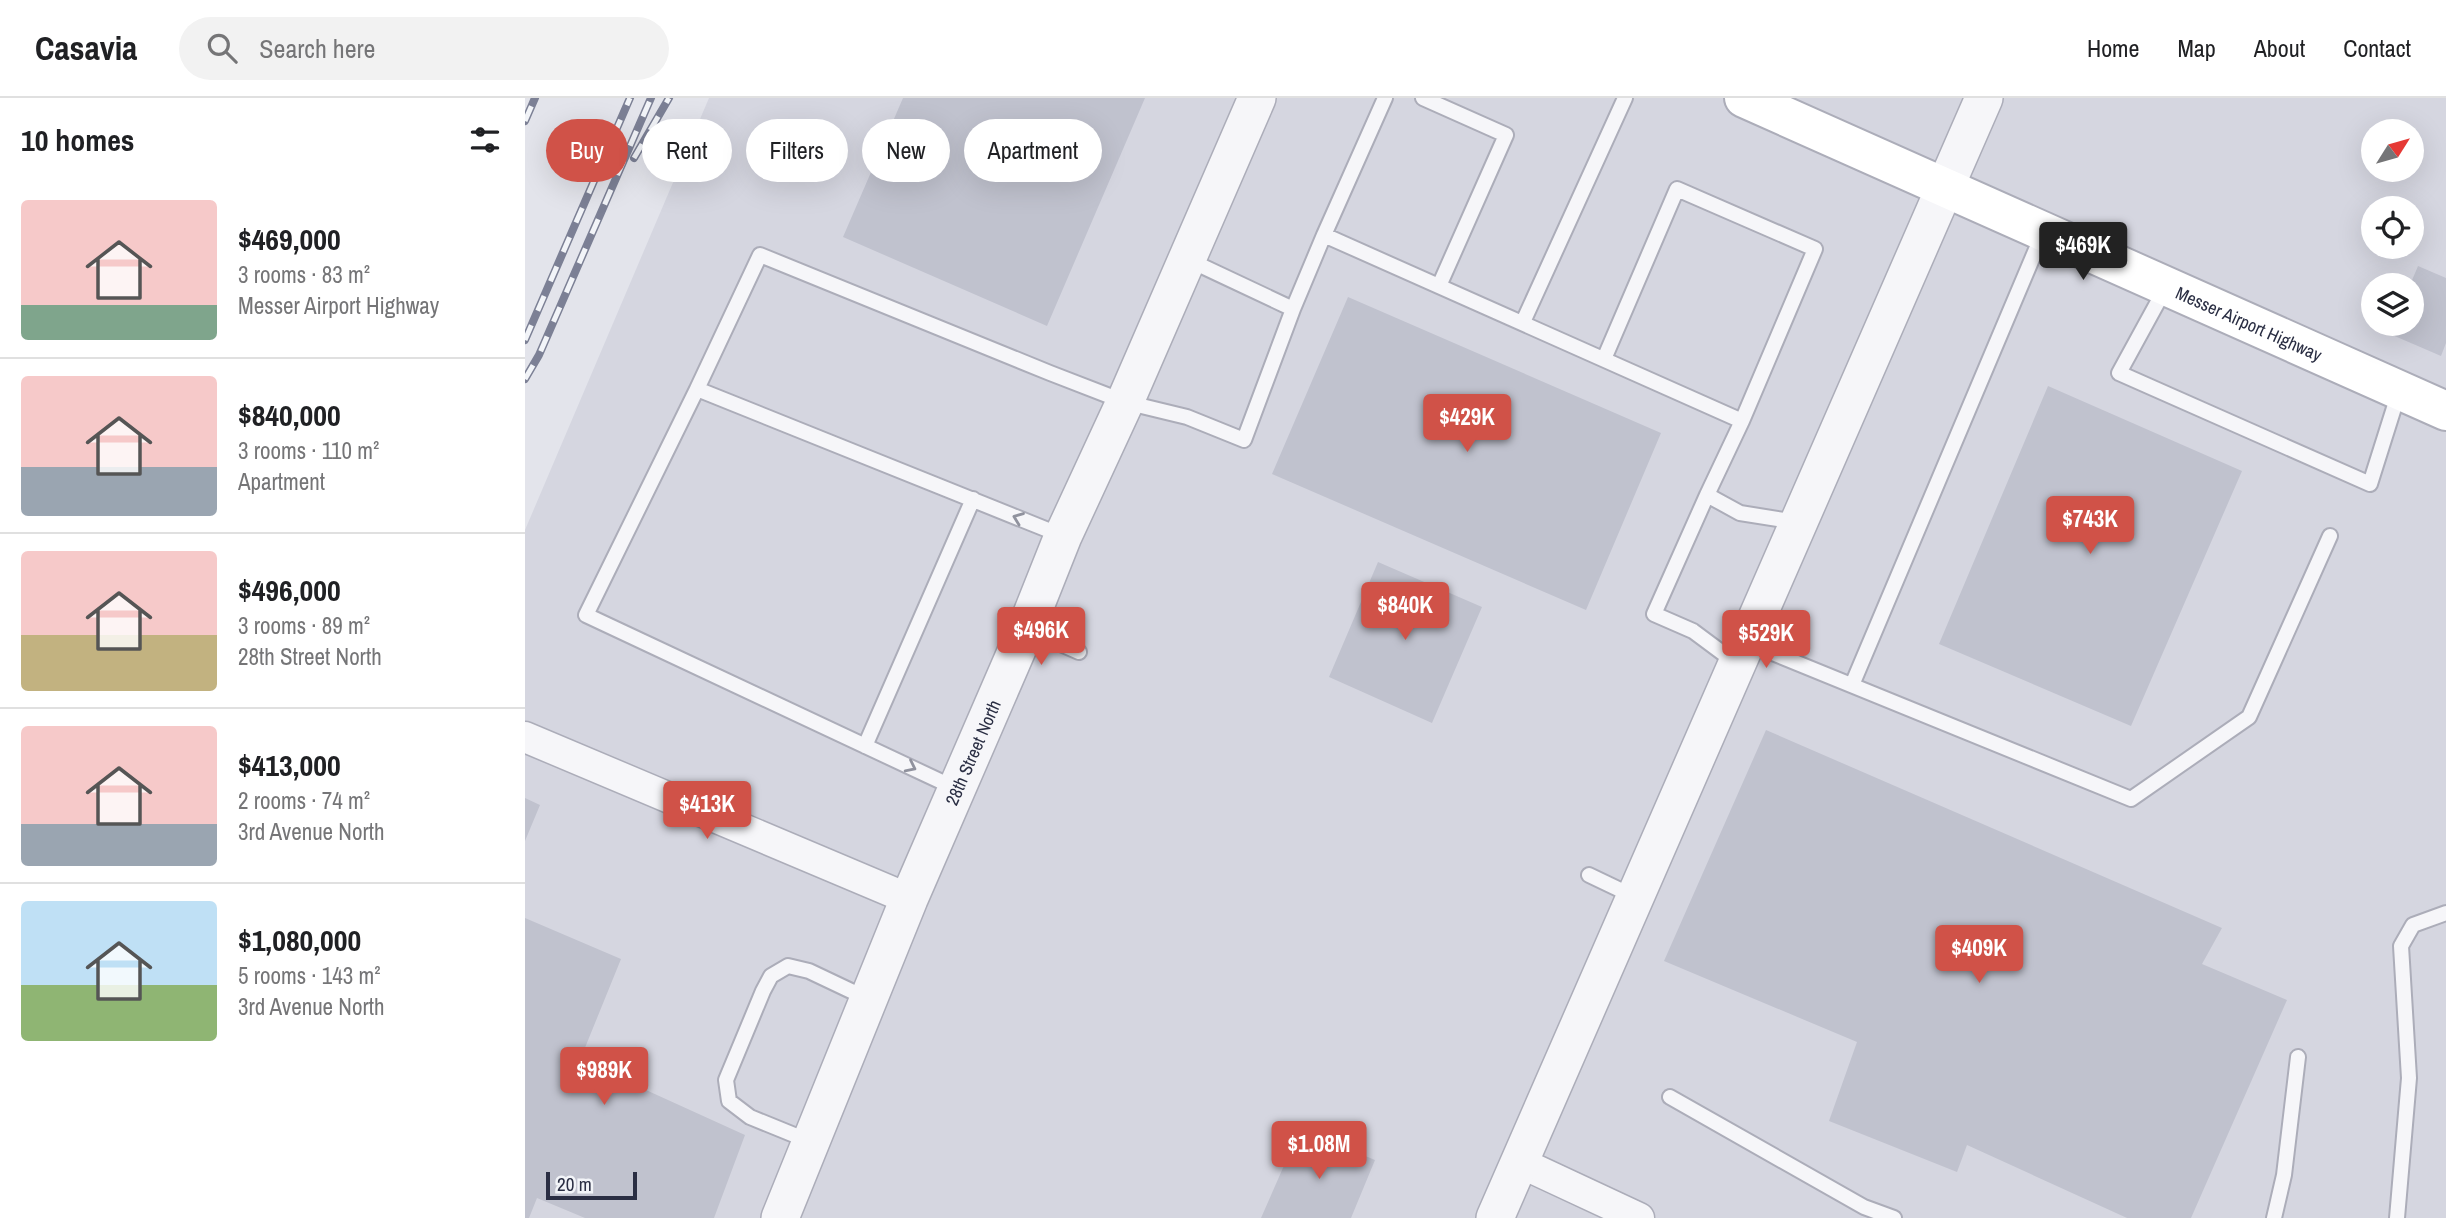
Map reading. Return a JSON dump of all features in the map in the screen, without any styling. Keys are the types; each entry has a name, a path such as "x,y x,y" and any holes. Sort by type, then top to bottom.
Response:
{"main road":[{"name":"Messer Airport Highway","path":"1744,98 2446,411"}],"street":[{"name":"28th Street North","path":"780,1218 909,899 1026,629 1063,536 1125,402 1257,98"},
{"path":"1495,1218 1984,98"},
{"path":"525,737 909,899"},
{"path":"1519,1162 1639,1218"}],"lane":[{"path":"957,789 586,615 760,255 1125,402 1187,417 1244,440 1293,309 1385,98"},
{"path":"1423,98 1506,135 1439,286"},
{"path":"1523,322 1625,98"},
{"path":"1604,359 1677,190 1815,249 1742,421 1654,614 1742,653 1852,685 2131,799 2249,717 2330,536"},
{"path":"1852,685 2043,232"},
{"path":"1324,235 1742,421"},
{"path":"1187,259 1293,309"},
{"path":"2166,286 2119,373 2371,484 2400,390"},
{"path":"697,390 1063,536"},
{"path":"1707,495 1740,513 1799,522"},
{"path":"865,746 973,499"},
{"path":"1026,629 1079,652"},
{"path":"1589,875 1635,897"},
{"path":"2397,1218 2409,1078 2402,946 2413,925 2446,913"},
{"path":"811,1142 750,1117 729,1101 726,1080 771,976 788,966 810,971 868,999"},
{"path":"2274,1218 2284,1175 2298,1057"},
{"path":"1671,1097 1862,1212 1894,1218"}],"shaded area":[{"path":"709,98 2446,98 2446,1218 525,1218 525,530 673,182 732,182 732,119 700,119"}],"building":[{"path":"903,98 1145,98 1047,326 843,237 867,182 950,182 950,119 894,119"},
{"path":"2418,266 2446,278 2446,343 2441,356 2395,336 2424,336 2424,273 2415,273"},
{"path":"1348,297 1661,433 1586,610 1272,474"},
{"path":"2048,386 2242,471 2131,726 1939,644"},
{"path":"1378,562 1482,607 1432,723 1329,677"},
{"path":"1766,730 2222,928 2202,964 2287,1000 2191,1218 2127,1218 1967,1145 1957,1172 1829,1121 1857,1042 1664,961"},
{"path":"525,798 540,805 525,841"},
{"path":"525,918 621,959 580,1060 745,1135 714,1218 585,1218 537,1198 529,1218 525,1218"},
{"path":"1300,1129 1375,1160 1351,1218 1261,1218"}],"railway":[{"path":"525,121 535,98"},
{"path":"525,340 630,98"},
{"path":"525,379 539,355 651,98"},
{"path":"634,158 669,98"}]}
